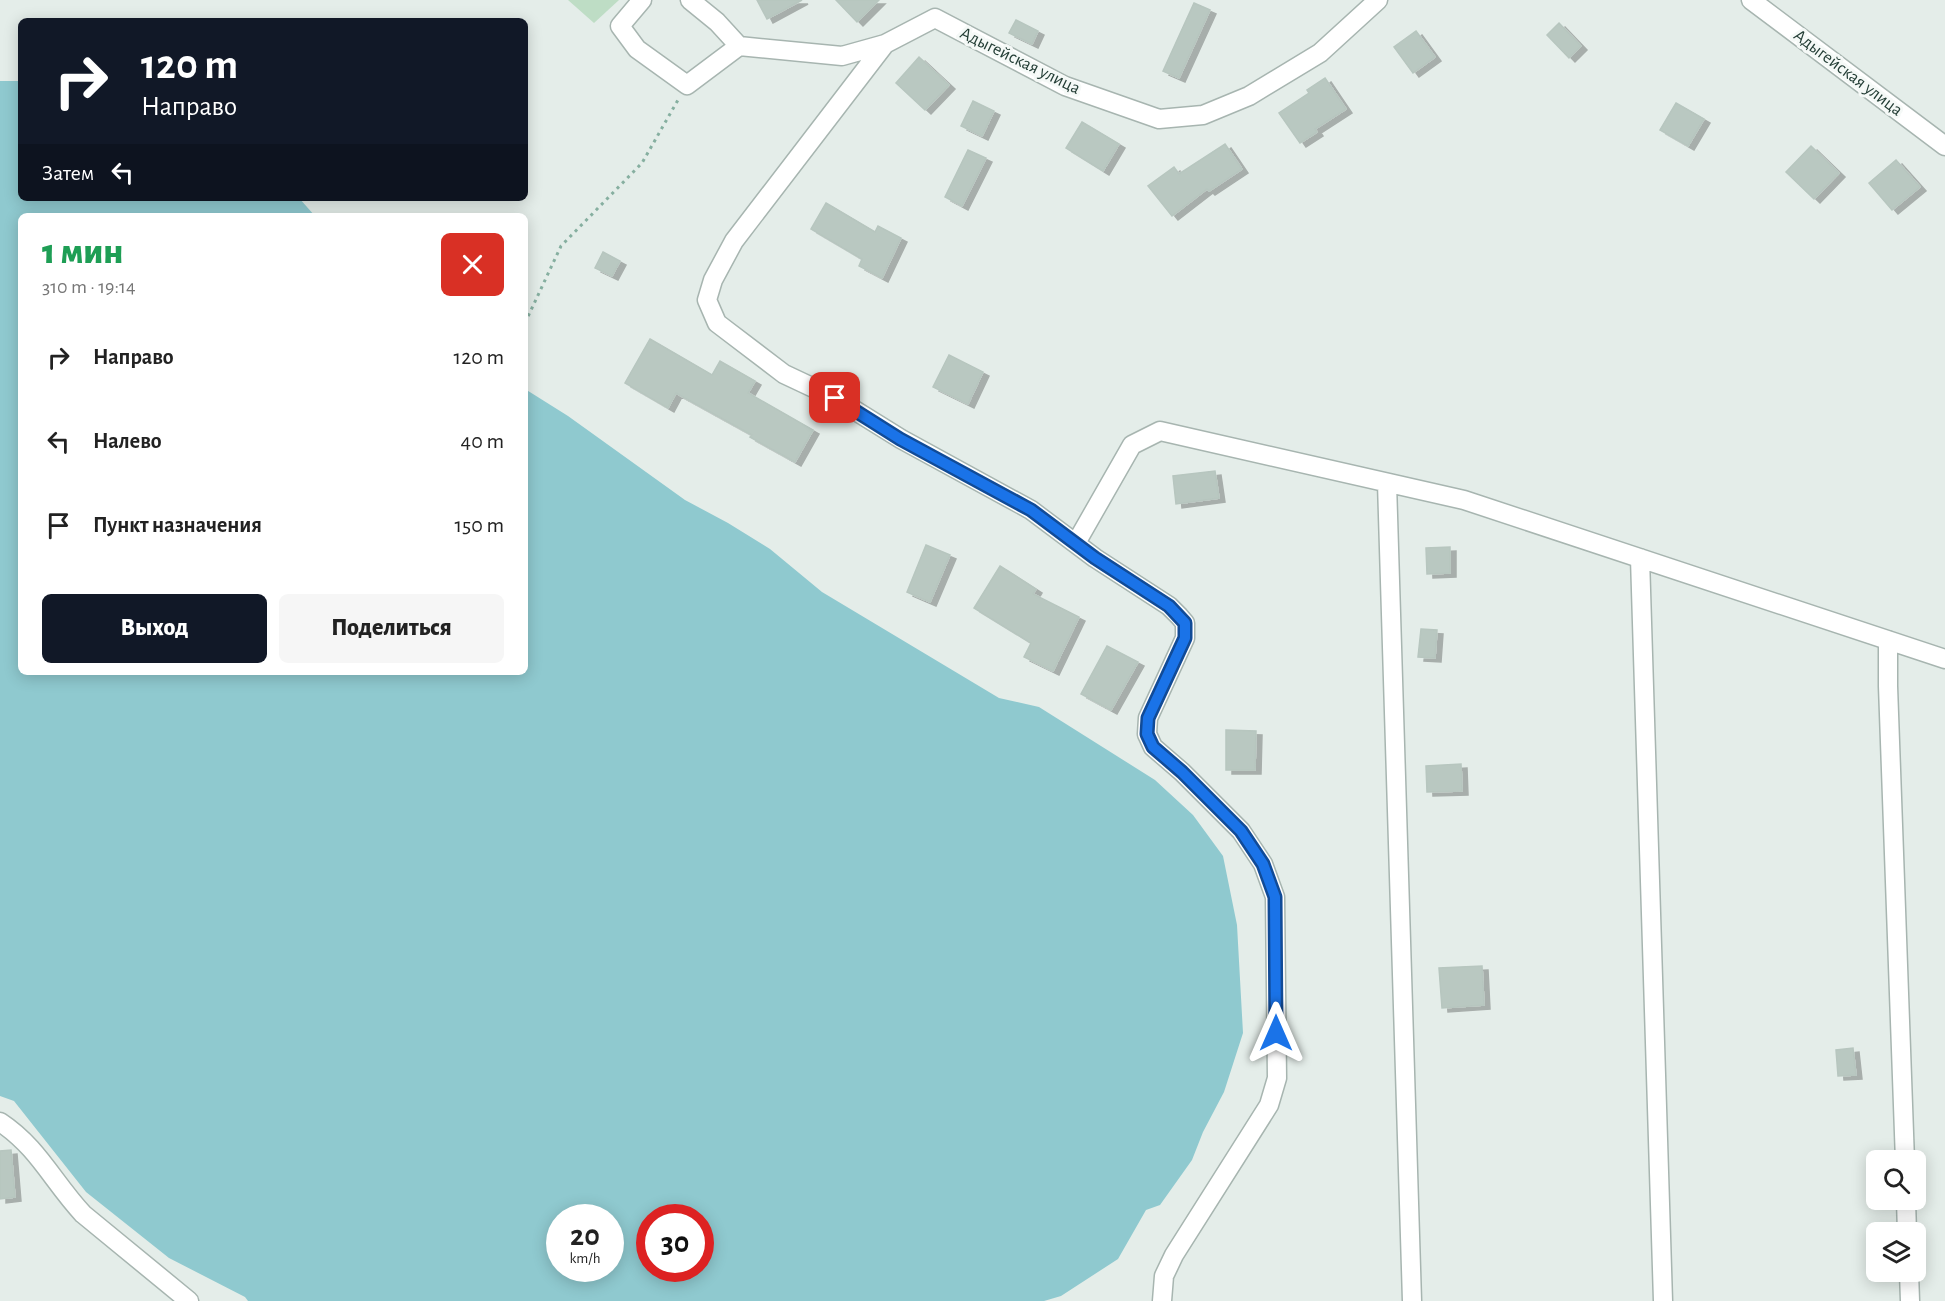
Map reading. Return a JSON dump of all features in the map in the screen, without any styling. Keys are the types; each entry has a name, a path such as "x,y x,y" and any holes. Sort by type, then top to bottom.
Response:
{"street":[{"path":"642,0 620,26 637,49 687,85 739,46 717,22 690,0"},
{"name":"Адыгейская улица","path":"739,46 842,56 885,44 935,18 1065,87 1159,119 1203,116 1249,96 1320,53 1378,0"},
{"name":"Адыгейская улица","path":"1751,0 1945,146"},
{"path":"885,44 734,241 713,280 707,300 717,323 784,374 835,398 900,439 1031,510 1169,606 1185,623 1185,638 1148,718 1147,734 1153,747 1182,772 1241,831 1263,864 1275,897 1277,1078 1269,1105 1174,1255 1164,1276 1162,1301"},
{"path":"1076,543 1132,445 1161,431 1464,500 1945,659"},
{"path":"1387,483 1412,1301"},
{"path":"1640,558 1663,1301"},
{"path":"1888,640 1905,1150"},
{"path":"0,1122 26,1142 70,1201 83,1214 173,1295 189,1301"},
{"path":"1909,1282 1910,1301"}],"path":[{"path":"528,317 561,246 642,163 687,85"}],"green space":[{"path":"568,0 619,0 594,23"}],"water":[{"path":"0,81 18,81 18,201 302,201 312,213 18,213 18,675 528,675 528,391 568,416 685,500 770,549 822,592 999,698 1039,707 1155,780 1193,815 1223,856 1237,925 1243,1033 1224,1092 1203,1132 1192,1160 1160,1205 1146,1210 1118,1259 1061,1296 1044,1301 248,1301 245,1297 169,1258 86,1192 14,1101 0,1096"}],"building":[{"path":"757,0 802,0 767,19"},
{"path":"836,0 879,0 857,22"},
{"path":"1194,3 1210,10 1179,78 1163,71"},
{"path":"1016,20 1038,31 1032,44 1009,33"},
{"path":"1559,23 1581,46 1569,58 1547,35"},
{"path":"1416,31 1435,57 1413,73 1394,47"},
{"path":"919,57 949,85 925,110 896,83"},
{"path":"1325,78 1346,109 1315,129 1317,132 1300,143 1279,113 1309,93 1307,90"},
{"path":"973,101 994,111 982,136 961,126"},
{"path":"1676,103 1704,119 1688,146 1660,130"},
{"path":"1082,122 1119,144 1103,171 1066,148"},
{"path":"1225,144 1242,169 1209,191 1207,189 1172,216 1148,186 1174,167 1179,174"},
{"path":"1811,146 1839,173 1814,199 1786,172"},
{"path":"968,150 986,158 962,206 945,197"},
{"path":"1896,160 1920,187 1892,210 1869,183"},
{"path":"826,203 875,232 878,226 901,238 882,278 859,266 862,259 811,229"},
{"path":"603,252 620,261 612,276 595,268"},
{"path":"650,339 712,375 720,361 755,381 748,393 813,430 795,462 676,393 668,408 625,383"},
{"path":"949,355 983,372 968,404 933,387"},
{"path":"1215,471 1219,498 1176,504 1173,476"},
{"path":"926,545 950,555 930,602 907,592"},
{"path":"1450,547 1450,573 1427,574 1426,548"},
{"path":"1000,566 1036,589 1033,594 1079,617 1053,671 1024,657 1031,643 974,608"},
{"path":"1421,629 1437,630 1435,658 1418,657"},
{"path":"1107,646 1138,662 1111,710 1081,694"},
{"path":"1226,730 1256,731 1255,770 1226,770"},
{"path":"1461,764 1462,791 1427,792 1426,766"},
{"path":"1482,966 1484,1005 1442,1008 1439,968"},
{"path":"1853,1048 1856,1075 1838,1076 1836,1050"},
{"path":"11,1150 15,1197 0,1199 0,1151"}],"route":[{"path":"835,398 900,439 1031,510 1095,558 1169,606 1185,623 1185,638 1148,718 1147,734 1153,747 1182,772 1241,831 1263,864 1275,897 1276,1033"}]}
